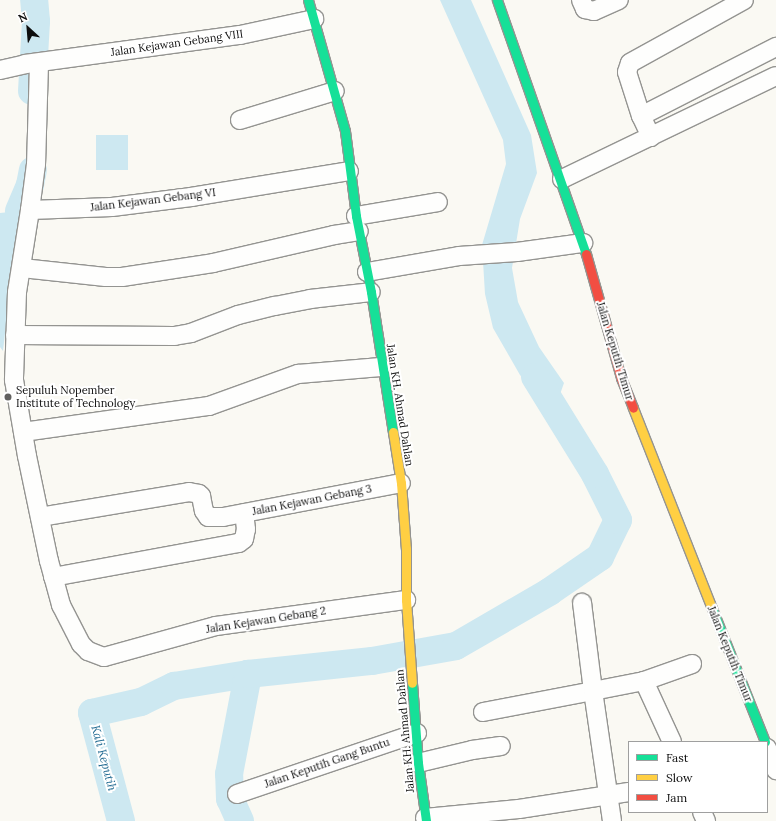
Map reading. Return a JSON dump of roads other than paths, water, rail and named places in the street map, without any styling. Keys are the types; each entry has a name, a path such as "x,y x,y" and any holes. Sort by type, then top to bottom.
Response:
{"street":[{"name":"Jalan KH. Ahmad Dahlan","path":"308,0 335,91 345,131 357,224 371,292 381,368 400,483 406,549 406,600 418,763 426,820"},
{"name":"Jalan Keputih Timur","path":"497,0 562,179 621,378 765,741"},
{"path":"581,0 585,9 594,11 619,0"},
{"path":"651,136 641,116 627,72 630,63 744,0"},
{"name":"Jalan Kejawan Gebang VIII","path":"0,70 240,35 314,19"},
{"path":"641,116 776,47"},
{"path":"33,64 36,164 22,268 17,292 14,380 23,432 53,577 239,543 244,539 246,529 244,513"},
{"path":"562,179 776,76"},
{"path":"240,120 335,91"},
{"name":"Jalan Kejawan Gebang VI","path":"30,210 112,207 191,197 349,171"},
{"path":"22,268 106,277 122,277 213,263 334,235 357,224 438,202"},
{"path":"367,272 459,256 517,252 582,243"},
{"path":"15,335 174,336 191,333 238,315 275,306 310,299 371,292"},
{"path":"23,432 209,406 298,374 381,368"},
{"name":"Jalan Kejawan Gebang 3","path":"40,517 190,492 201,496 204,511 208,517 223,517 400,483"},
{"name":"Jalan Kejawan Gebang 2","path":"53,577 61,605 80,644 88,651 104,657 216,626 406,600"},
{"path":"582,603 612,821"},
{"path":"483,712 644,681 692,664"},
{"path":"644,681 672,741"},
{"name":"Jalan Keputih Gang Buntu","path":"237,794 416,733"},
{"path":"418,763 472,750 501,746"},
{"path":"768,750 776,770"},
{"path":"426,820 519,809 628,792"}],"water":[{"path":"440,0 471,0 531,135 537,173 520,219 512,268 518,302 539,347 564,383 553,414 520,375 493,328 485,294 482,245 506,164 503,140"},
{"path":"96,135 128,135 128,170 96,170"},
{"path":"19,211 3,351 0,347 0,213"}],"waterway":[{"path":"32,91 36,21 34,0"},
{"path":"19,211 30,185 33,170"},
{"path":"240,821 230,799 229,774 248,674 372,661 456,646 549,592 600,557 618,520 595,474 535,377"},
{"name":"Kali Keputih","path":"121,821 92,713 141,702 174,686 248,674"}],"place":[{"name":"Sepuluh Nopember Institute of Technology","path":"8,397"}]}
